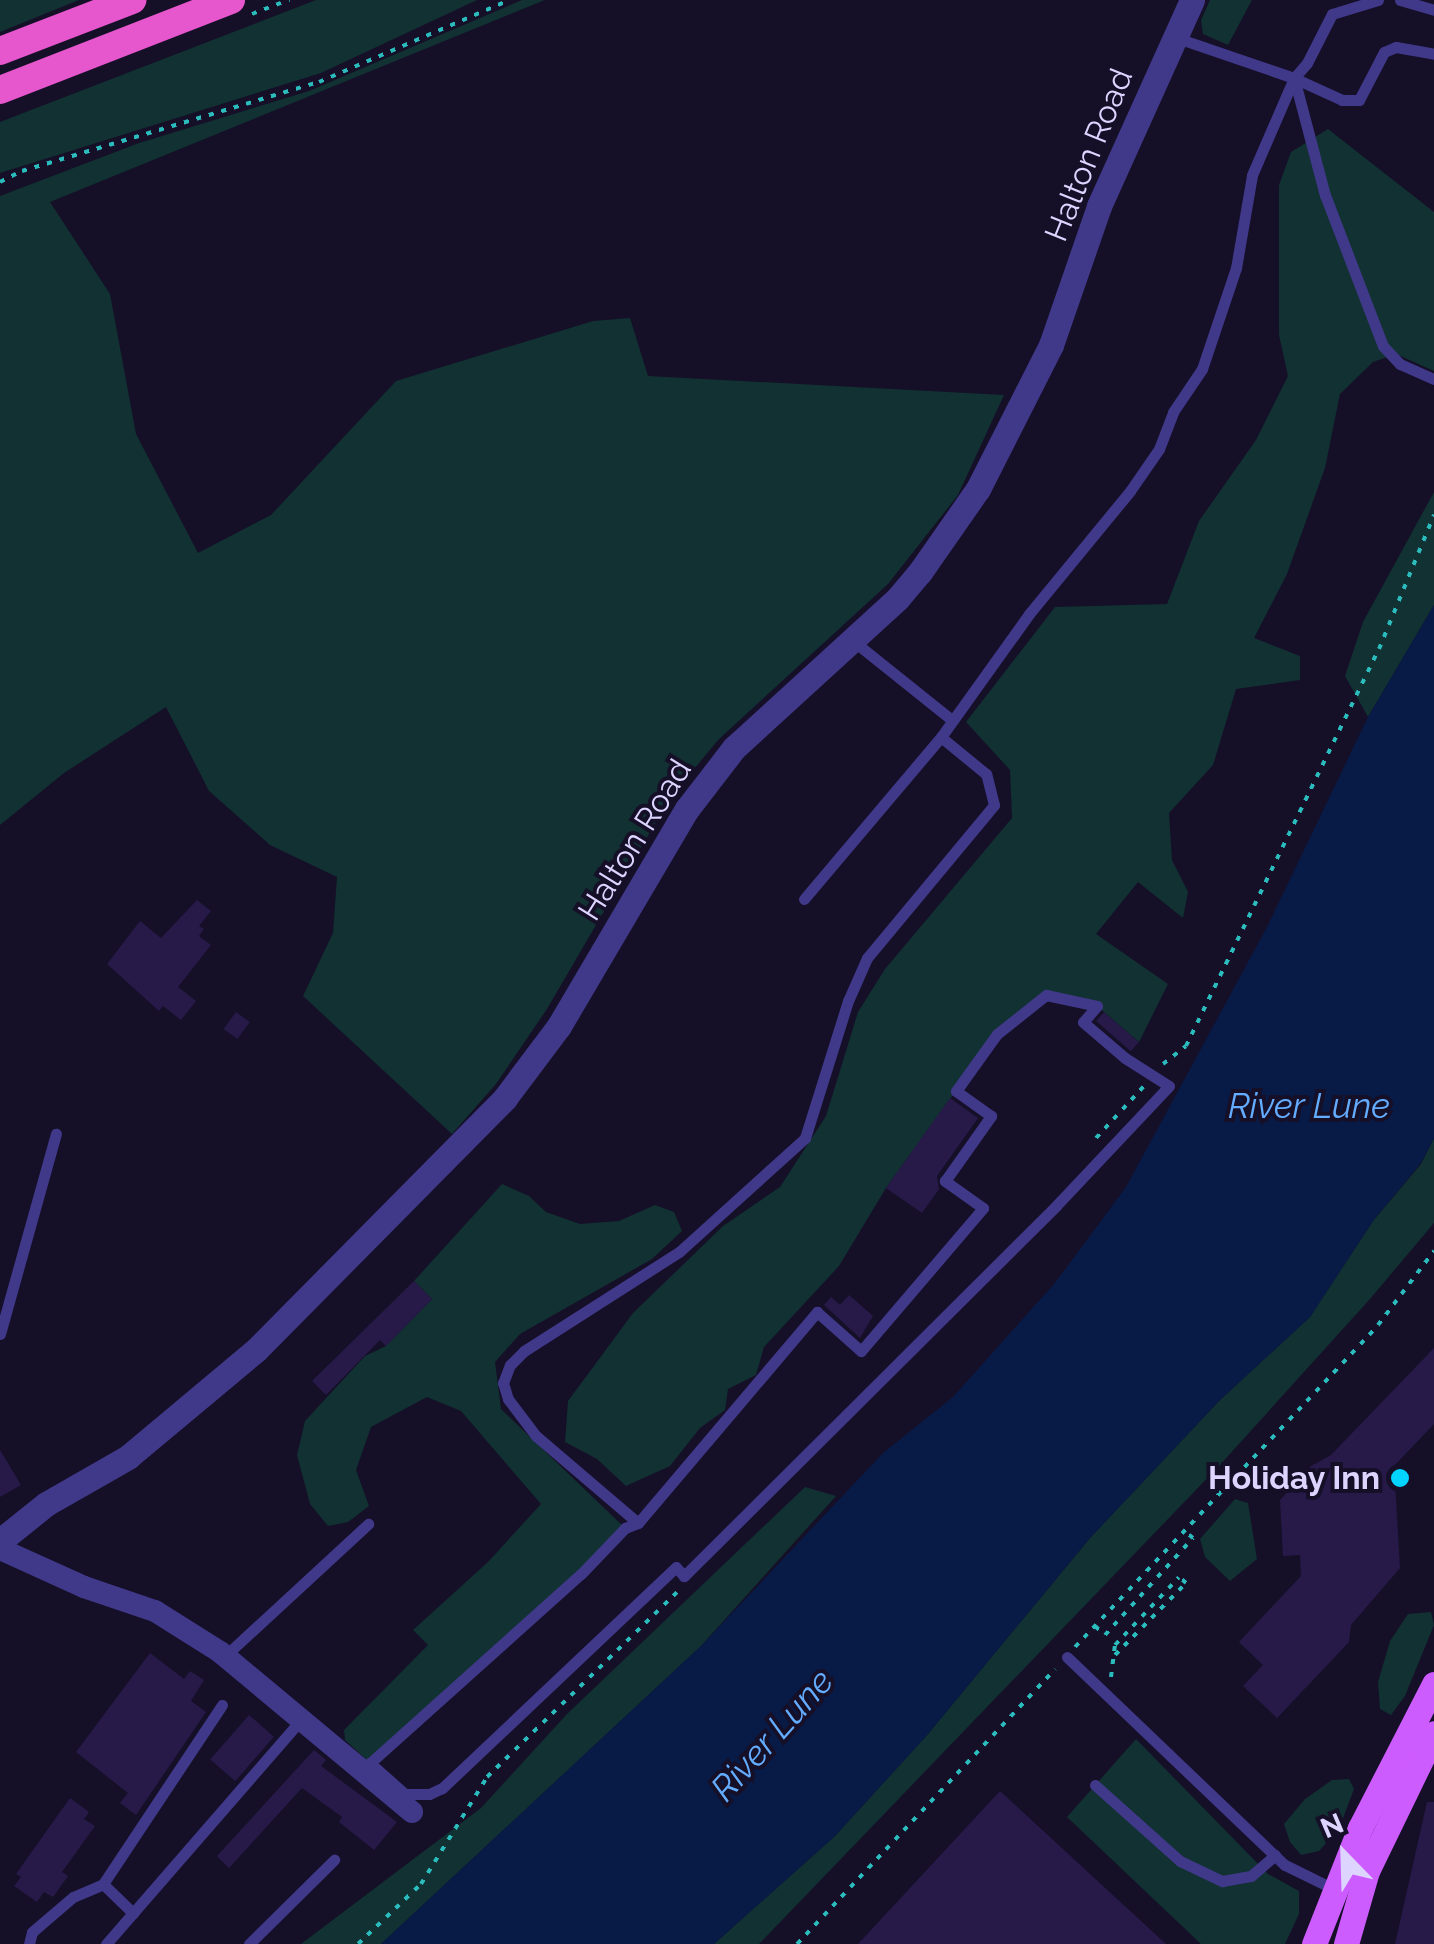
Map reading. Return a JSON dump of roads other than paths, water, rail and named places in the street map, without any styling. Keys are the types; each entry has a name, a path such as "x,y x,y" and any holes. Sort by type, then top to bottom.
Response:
{"highway":[{"path":"0,51 132,0"},
{"path":"0,90 243,6"}],"main road":[{"path":"1346,1944 1347,1893 1379,1788 1434,1684"},
{"path":"1314,1944 1387,1824 1434,1733"}],"street":[{"name":"Halton Road","path":"1,1539 46,1504 128,1457 256,1350 505,1098 558,1026 687,808 734,748 898,598 978,489 1051,345 1099,206 1192,0"},
{"path":"1,1539 84,1588 155,1612 225,1656 412,1812"}],"lane":[{"path":"804,899 941,737 1029,614 1159,450 1173,412 1202,369 1236,268 1252,175 1294,78 1308,63 1332,14 1378,0"},
{"path":"1400,0 1434,10"},
{"path":"1174,38 1294,78 1342,100 1359,100 1384,52 1396,47 1434,54"},
{"path":"1294,78 1326,195 1383,346 1400,364 1434,379"},
{"path":"852,640 952,720"},
{"path":"638,1523 536,1436 508,1398 503,1383 510,1365 524,1350 679,1252 805,1138 848,1001 867,958 994,805 986,774 941,737"},
{"path":"1046,995 1097,1006 1083,1022 1126,1058 1169,1086 1056,1206 684,1576 676,1567 442,1788 405,1794 370,1763 581,1574 625,1528 638,1523 818,1312 861,1351 983,1208 944,1182 991,1116 956,1091 997,1034 1046,995"},
{"path":"0,1334 56,1134"},
{"path":"225,1656 368,1524"},
{"path":"1066,1657 1285,1865 1347,1893"},
{"path":"29,1944 32,1932 73,1897 103,1884 222,1705"},
{"path":"124,1944 110,1939 302,1720"},
{"path":"1095,1785 1180,1861 1222,1882 1251,1876 1275,1856"},
{"path":"248,1944 334,1860"},
{"path":"103,1884 133,1913"}],"water":[{"name":"River Lune","path":"1434,605 1434,1138 1421,1163 1373,1221 1310,1317 1219,1401 1090,1538 928,1734 835,1836 714,1944 381,1944 701,1646 883,1453 953,1397 1055,1283 1126,1187 1267,927 1368,717"}],"place":[{"name":"Holiday Inn","path":"1400,1478"}]}
